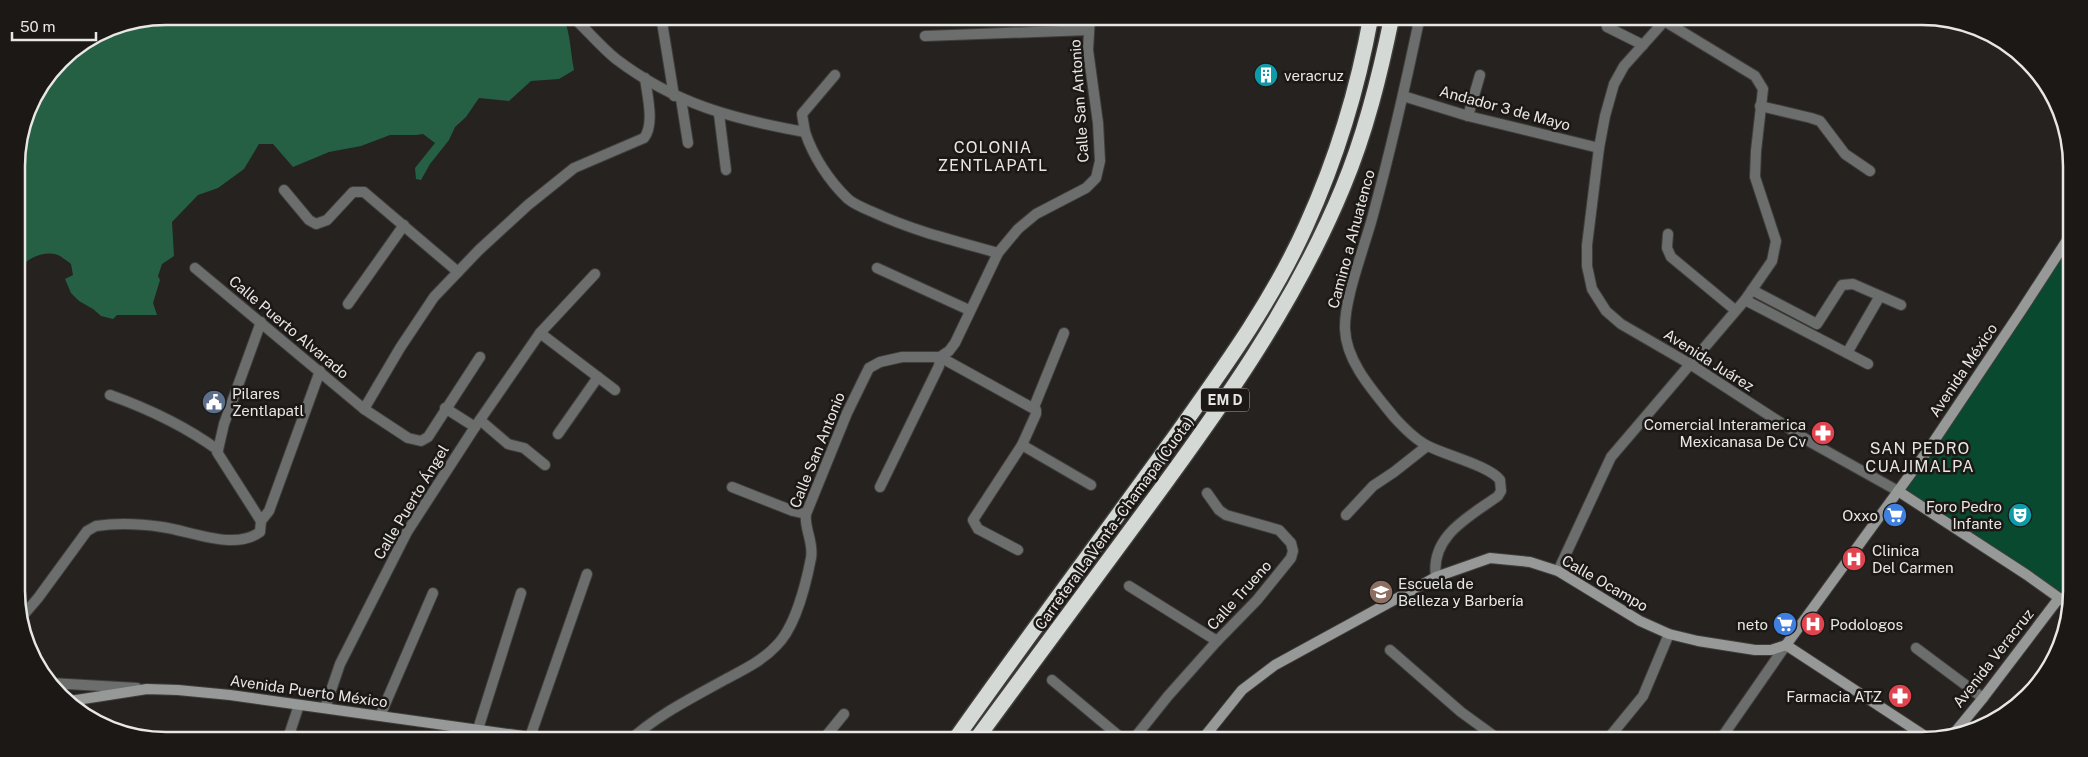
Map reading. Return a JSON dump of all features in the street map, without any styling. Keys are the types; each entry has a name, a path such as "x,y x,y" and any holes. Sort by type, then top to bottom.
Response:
{"highway":[{"name":"Carretera La Venta - Chamapa (Cuota)","path":"960,732 1226,364 1272,292 1306,226 1335,154 1358,77 1370,25"},
{"name":"Carretera La Venta - Chamapa (Cuota)","path":"982,732 1191,449 1247,369 1278,318 1307,266 1352,165 1378,81 1390,25"}],"main road":[{"name":"Avenida México","path":"1786,645 1928,450 2063,246"},
{"name":"Avenida Juárez","path":"1898,492 2027,575 2062,600"},
{"name":"Calle Ocampo","path":"1208,732 1242,690 1275,665 1436,577 1490,558 1530,562 1558,571 1640,621 1669,634 1698,641 1755,650 1771,650 1786,645"},
{"name":"Avenida Veracruz","path":"1959,726 2059,598"},
{"path":"1786,645 1919,732"},
{"name":"Avenida Puerto México","path":"77,700 147,689 230,695 498,732"}],"street":[{"path":"581,25 615,58 677,97 719,114 805,132"},
{"path":"664,25 688,143"},
{"name":"Calle San Antonio","path":"639,732 648,724 760,661 777,646 787,631 800,599 810,562 812,547 805,522 806,514 847,413 869,368 880,362 902,357 940,357 949,351 955,343 969,310 998,253 1018,229 1036,214 1086,188 1096,178 1100,161 1098,123 1088,50 1089,25"},
{"name":"Camino a Ahuatenco","path":"1418,25 1374,214 1351,294 1345,330 1348,349 1359,370 1395,418 1427,446 1489,471 1497,476 1501,486 1498,496 1453,528 1439,547 1434,563 1436,577"},
{"name":"Avenida Juárez","path":"1662,25 1624,66 1614,84 1599,148 1587,245 1587,266 1592,290 1606,311 1620,324 1690,364 1812,443 1898,492"},
{"path":"1558,571 1611,457 1745,300 1772,261 1776,241 1755,177 1763,89 1756,76 1677,25"},
{"path":"1607,28 1643,45"},
{"path":"925,36 1088,30"},
{"path":"835,75 802,114 805,132 818,161 848,199 895,222 926,233 998,253"},
{"path":"1468,116 1480,75"},
{"path":"364,409 400,348 434,298 507,223 574,168 644,138 648,133 650,124 645,78"},
{"name":"Andador 3 de Mayo","path":"1403,96 1468,116 1599,148"},
{"path":"1760,106 1811,118 1820,122 1845,154 1870,171"},
{"path":"719,114 726,170"},
{"path":"284,190 309,220 316,224 327,220 353,192 360,190 369,195 458,272"},
{"path":"348,304 404,225"},
{"path":"1668,234 1667,248 1671,257 1735,310"},
{"name":"Calle Puerto Alvarado","path":"195,268 364,409 408,438 421,441 428,437 445,408"},
{"path":"877,268 969,310"},
{"name":"Calle Puerto Ángel","path":"325,708 340,664 407,532 478,424 595,274"},
{"path":"1752,290 1817,324 1842,285 1853,284 1901,305"},
{"path":"1847,353 1880,296"},
{"path":"1745,300 1868,364"},
{"path":"261,322 224,424 217,452 261,521"},
{"path":"1018,550 978,529 973,520 1022,445 1036,414 1034,407 1064,333"},
{"path":"545,336 615,390"},
{"path":"480,357 445,408 478,424 508,444 524,448 545,465"},
{"path":"880,486 939,366 940,357 961,370 1034,407"},
{"path":"27,611 87,531 96,526 162,527 218,538 239,540 254,536 260,532 261,521 269,512 320,371"},
{"path":"558,434 598,377"},
{"path":"110,395 137,404 197,435 218,450"},
{"path":"1022,445 1092,485"},
{"path":"1346,515 1373,486 1427,446"},
{"path":"732,487 806,514"},
{"name":"Calle Trueno","path":"1140,732 1217,641 1286,566 1293,551 1291,543 1279,530 1226,515 1219,510 1207,493"},
{"path":"532,732 586,574"},
{"path":"1129,586 1217,641"},
{"path":"380,716 433,593"},
{"path":"478,729 521,593"},
{"path":"1614,732 1643,696 1669,634"},
{"name":"Avenida México","path":"1726,732 1786,645"},
{"path":"1916,648 1983,698"},
{"path":"1390,650 1462,712 1490,732"},
{"path":"1052,680 1114,732"},
{"path":"60,684 147,689"},
{"path":"290,732 299,705"},
{"path":"829,732 844,714"}],"green space":[{"path":"166,25 566,25 574,70 559,79 531,81 509,101 479,98 466,117 455,127 449,140 430,164 421,180 416,179 415,168 435,143 423,134 390,135 361,146 329,152 293,167 273,144 259,144 244,169 218,188 198,195 172,222 174,256 162,264 158,276 160,280 153,303 157,315 117,315 113,319 101,316 71,293 65,279 73,275 71,264 58,255 52,254 40,255 25,263 25,157 30,130 36,112 49,88 66,66 80,54 112,36 148,26"},
{"path":"2063,257 2063,598 1898,491"}],"place":[{"name":"veracruz","path":"1266,75"},
{"name":"Pilares Zentlapatl","path":"214,402"},
{"name":"Comercial Interamerica Mexicanasa De Cv","path":"1823,433"},
{"name":"Oxxo","path":"1895,515"},
{"name":"Foro Pedro Infante","path":"2020,515"},
{"name":"Clinica Del Carmen","path":"1854,559"},
{"name":"Escuela de Belleza y Barbería","path":"1381,592"},
{"name":"neto","path":"1785,624"},
{"name":"Podologos","path":"1813,624"},
{"name":"Farmacia ATZ","path":"1900,696"}],"district":[{"name":"COLONIA ZENTLAPATL","path":"993,156"},
{"name":"SAN PEDRO CUAJIMALPA","path":"1920,457"}]}
